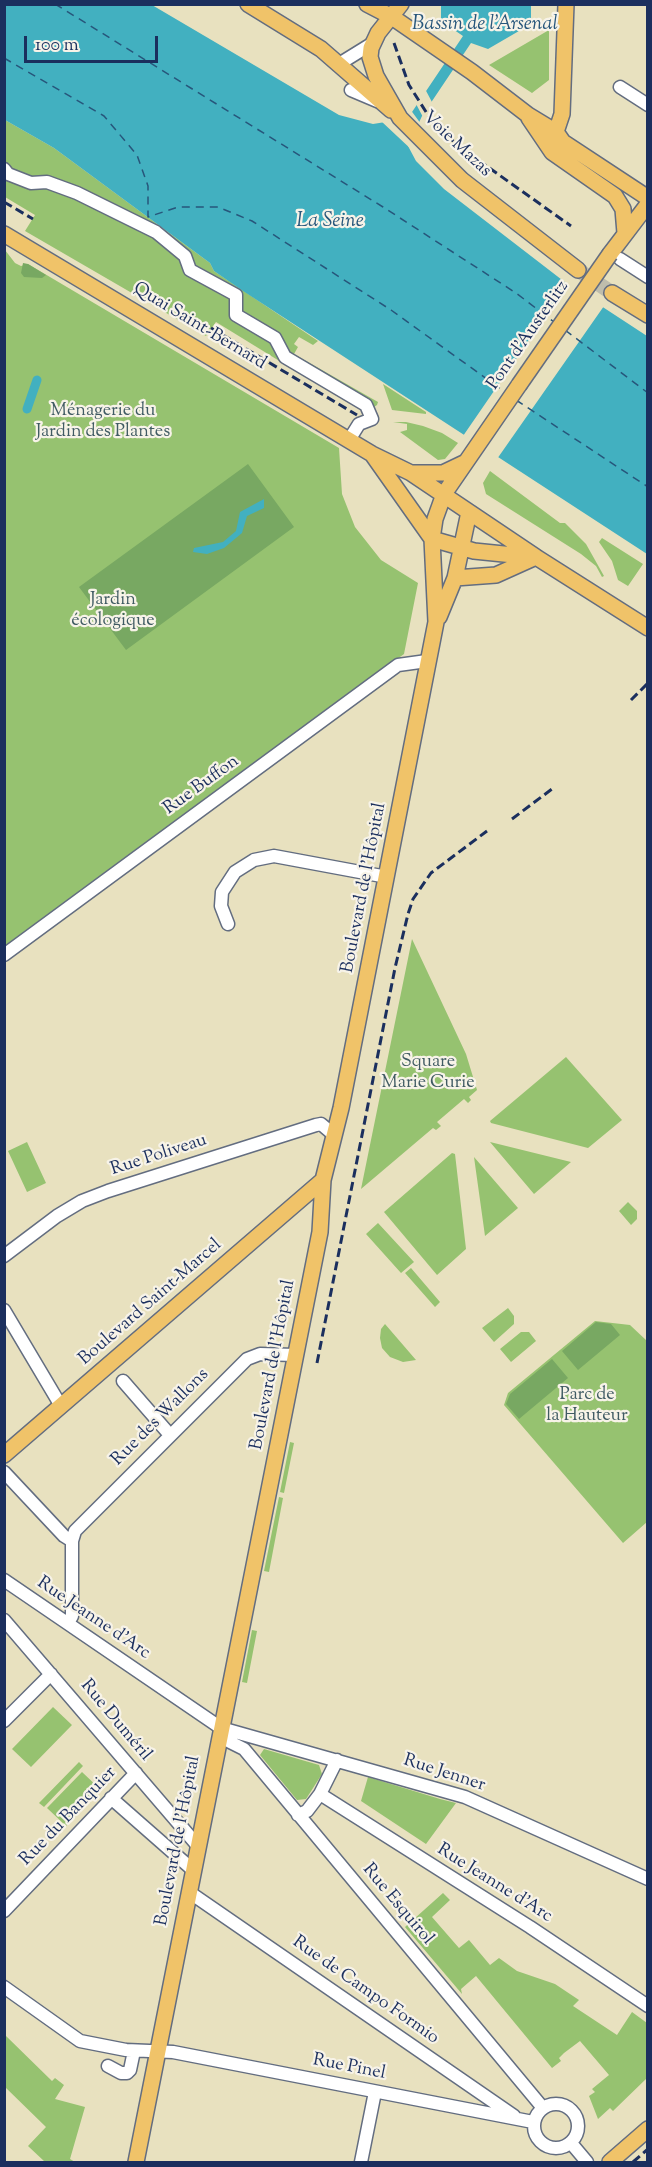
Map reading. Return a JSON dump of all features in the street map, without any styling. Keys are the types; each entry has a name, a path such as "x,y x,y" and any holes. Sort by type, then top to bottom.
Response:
{"main road":[{"path":"248,4 310,42 386,101"},
{"path":"367,4 396,11 427,41 528,115 556,132 563,142 647,209 625,233"},
{"path":"556,132 562,114 566,4"},
{"path":"373,43 396,11"},
{"name":"Voie Mazas","path":"373,43 372,66 386,101 400,118 462,180 578,270"},
{"path":"528,115 552,152 615,196 622,209 625,233"},
{"name":"Pont d'Austerlitz","path":"444,494 615,256 625,233"},
{"name":"Quai Saint-Bernard","path":"4,234 372,454 411,473 536,557 648,628"},
{"path":"612,293 648,315"},
{"name":"Quai Saint-Bernard","path":"372,454 432,539"},
{"path":"411,473 443,473 466,461"},
{"name":"Boulevard de l'Hôpital","path":"136,2163 320,1232 323,1180 387,877 436,622 432,539 435,519 444,494"},
{"path":"436,622 455,578 469,512"},
{"path":"432,539 462,548 536,557"},
{"path":"455,578 496,576 536,557"},
{"name":"Boulevard Saint-Marcel","path":"4,1455 323,1180"},
{"path":"610,2163 648,2128"}],"street":[{"path":"339,64 373,43"},
{"path":"621,87 648,105"},
{"path":"351,90 386,101"},
{"path":"4,169 8,174 31,183 46,182 77,193 156,232 185,256 190,270 236,295 236,315 275,339 285,357 366,405 372,419 359,424 349,440"},
{"path":"615,256 648,278"},
{"name":"Rue Buffon","path":"4,955 398,666 427,661"},
{"path":"228,924 221,906 225,885 241,867 260,858 274,856 387,877"},
{"name":"Rue Poliveau","path":"4,1256 57,1216 82,1201 108,1191 316,1125 321,1124 334,1135"},
{"path":"4,1310 62,1406"},
{"name":"Rue des Wallons","path":"72,1541 75,1531 247,1359 260,1354 295,1355"},
{"path":"123,1381 170,1435"},
{"path":"4,1472 64,1536 72,1541 72,1616 68,1623"},
{"name":"Rue Jeanne d'Arc","path":"4,1580 221,1728"},
{"name":"Rue Duméril","path":"4,1620 198,1846"},
{"path":"4,1721 51,1674"},
{"name":"Rue Jenner","path":"221,1728 465,1797 648,1879"},
{"name":"Rue Esquirol","path":"221,1728 231,1742 244,1749 543,2108"},
{"path":"298,1815 307,1811 320,1794 337,1760"},
{"name":"Rue du Banquier","path":"4,1911 136,1773"},
{"name":"Rue Jeanne d'Arc","path":"320,1794 530,1927 648,2006"},
{"path":"111,1798 194,1870"},
{"name":"Rue de Campo Formio","path":"189,1892 520,2120"},
{"name":"Rue Pinel","path":"4,1987 80,2041 134,2051 173,2052 533,2122"},
{"path":"108,2066 121,2073 127,2073 130,2070 134,2051"},
{"path":"361,2163 375,2092"},
{"path":"555,2104 574,2112 578,2125 576,2137 571,2143 558,2149 544,2146 535,2136 533,2122 543,2108 555,2104"},
{"path":"571,2143 588,2163"}],"green space":[{"path":"549,30 549,80 532,93 489,65"},
{"path":"5,120 54,148 210,263 214,271 318,341 313,345 299,337 294,344 298,347 294,354 378,402 377,405 374,407 288,352 281,362 216,322 206,336 25,231 35,215 5,197"},
{"name":"Ménagerie du Jardin des Plantes","path":"5,250 15,263 21,266 28,264 339,448 342,494 355,527 381,560 418,583 404,654 5,947"},
{"path":"23,263 46,275 42,278 24,277 21,273"},
{"path":"383,384 426,412 426,414 392,410"},
{"path":"393,422 423,426 442,433 458,443 445,459 438,460 400,432 407,430 407,424"},
{"name":"Jardin écologique","path":"248,464 294,527 126,650 79,587"},
{"path":"490,471 560,523 565,523 586,544 604,576 602,577 596,566 581,554 486,494 483,483"},
{"path":"602,538 643,564 628,586 618,580 612,561 599,542"},
{"name":"Square Marie Curie","path":"412,939 466,1054 477,1090 469,1097 471,1100 468,1103 464,1099 437,1122 441,1126 436,1130 433,1128 361,1189"},
{"path":"566,1057 622,1120 588,1148 491,1123 490,1121"},
{"path":"27,1142 46,1183 27,1192 8,1151"},
{"path":"490,1142 571,1162 534,1194"},
{"path":"452,1153 455,1154 466,1249 437,1275 384,1212"},
{"path":"474,1157 518,1208 485,1236"},
{"path":"628,1202 637,1211 637,1219 631,1225 619,1211"},
{"path":"378,1223 414,1262 401,1273 366,1234"},
{"path":"411,1268 440,1302 435,1307 405,1273"},
{"path":"508,1308 514,1316 514,1324 494,1342 482,1328"},
{"name":"Parc de la Hauteur","path":"595,1321 630,1325 647,1341 647,1522 623,1543 504,1405 508,1393"},
{"path":"596,1322 611,1324 620,1335 578,1370 562,1351"},
{"path":"385,1324 416,1360 403,1362 390,1357 382,1348 381,1329"},
{"path":"521,1332 529,1332 536,1341 511,1362 500,1349"},
{"path":"552,1359 568,1378 519,1419 506,1404 510,1394"},
{"path":"290,1442 294,1443 284,1493 280,1492"},
{"path":"279,1497 283,1498 269,1572 264,1571"},
{"path":"252,1630 257,1631 247,1683 242,1682"},
{"path":"53,1707 72,1725 31,1767 12,1749"},
{"path":"264,1749 319,1765 322,1774 306,1799 297,1800 260,1755"},
{"path":"79,1762 83,1766 44,1807 39,1803"},
{"path":"82,1772 101,1790 66,1826 47,1808"},
{"path":"368,1777 456,1803 426,1844 361,1801"},
{"path":"443,1893 450,1900 432,1917 459,1948 469,1940 490,1965 499,1958 517,1971 555,1984 579,2000 573,2006 617,2035 632,2012 647,2023 647,2078 613,2111 610,2108 598,2119 589,2096 595,2092 592,2089 609,2075 580,2041 564,2053 559,2058 561,2061 552,2068 476,1976 461,1989 462,1994 405,1927"},
{"path":"5,2035 52,2081 55,2078 64,2085 55,2099 85,2107 70,2159 75,2162 45,2162 28,2146 46,2127 5,2087"}],"water":[{"name":"La Seine","path":"5,5 152,5 339,115 373,124 398,120 412,112 463,36 441,21 441,5 531,5 531,24 488,49 471,43 422,116 408,146 416,161 444,189 566,283 647,336 647,554 243,291 214,271 210,263 54,148 5,120"},
{"path":"264,499 264,508 247,516 242,533 224,548 207,554 193,552 194,548 223,542 236,531 240,512"}],"pier":[{"path":"424,87 433,104 424,119 415,102"},
{"path":"410,109 421,124 413,140 413,151 381,121 396,117"},
{"path":"569,282 604,306 497,459 463,436"}],"waterway":[{"path":"27,409 37,380"}],"ferry route":[{"path":"55,4 383,207 516,293 554,322"},
{"path":"4,58 104,116 137,155 148,186 148,217 178,207 218,207 252,221 391,310 505,392"},
{"path":"565,330 648,393"},
{"path":"516,400 648,487"}],"tunnel":[{"path":"578,270 612,293"}],"railway":[{"path":"394,43 409,85 435,126 464,150 571,226"},
{"path":"4,202 33,219"},
{"path":"211,328 357,415"},
{"path":"631,700 648,683"},
{"path":"512,819 552,789"},
{"path":"317,1363 395,968 408,914 413,899 431,873 487,831"},
{"path":"633,2162 648,2149"}],"water label":[{"name":"Bassin de l'Arsenal","path":"485,26"}]}
